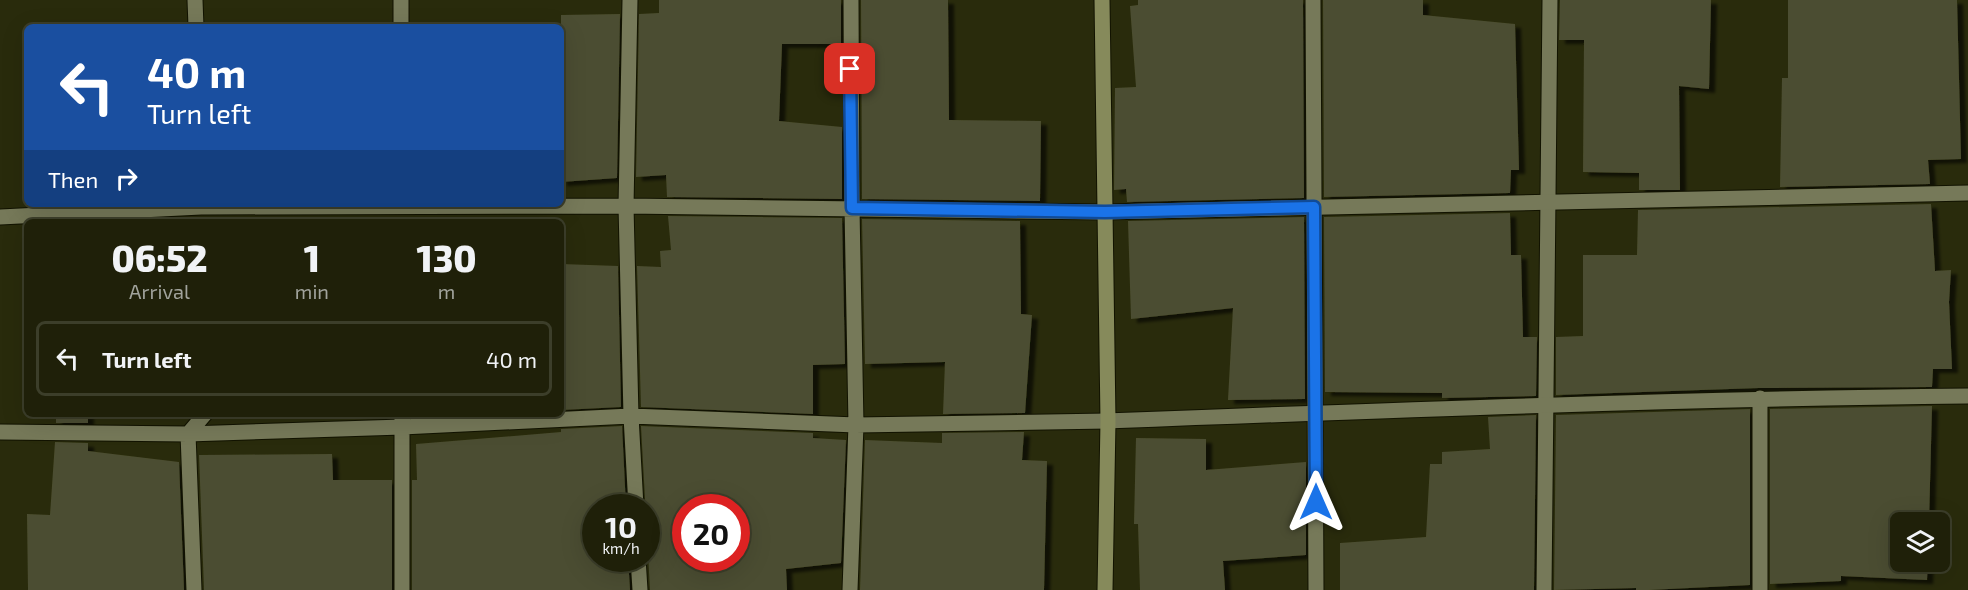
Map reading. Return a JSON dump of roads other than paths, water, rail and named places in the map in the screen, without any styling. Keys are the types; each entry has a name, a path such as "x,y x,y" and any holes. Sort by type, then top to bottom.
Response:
{"street":[{"path":"195,0 196,24"},
{"path":"401,0 401,24"},
{"path":"630,0 626,206 635,494"},
{"path":"850,590 856,425 851,0"},
{"path":"1102,0 1108,421 1105,590"},
{"path":"1313,0 1316,590"},
{"path":"1544,590 1550,0"},
{"path":"0,217 201,211 401,211 626,206 1105,212 1968,193"},
{"path":"0,432 188,434 402,421 631,416 856,425 1108,421 1546,404 1760,398 1968,396"},
{"path":"1760,398 1760,590"},
{"path":"194,590 188,434 202,417"},
{"path":"402,421 402,590"},
{"path":"639,572 640,590"}]}
